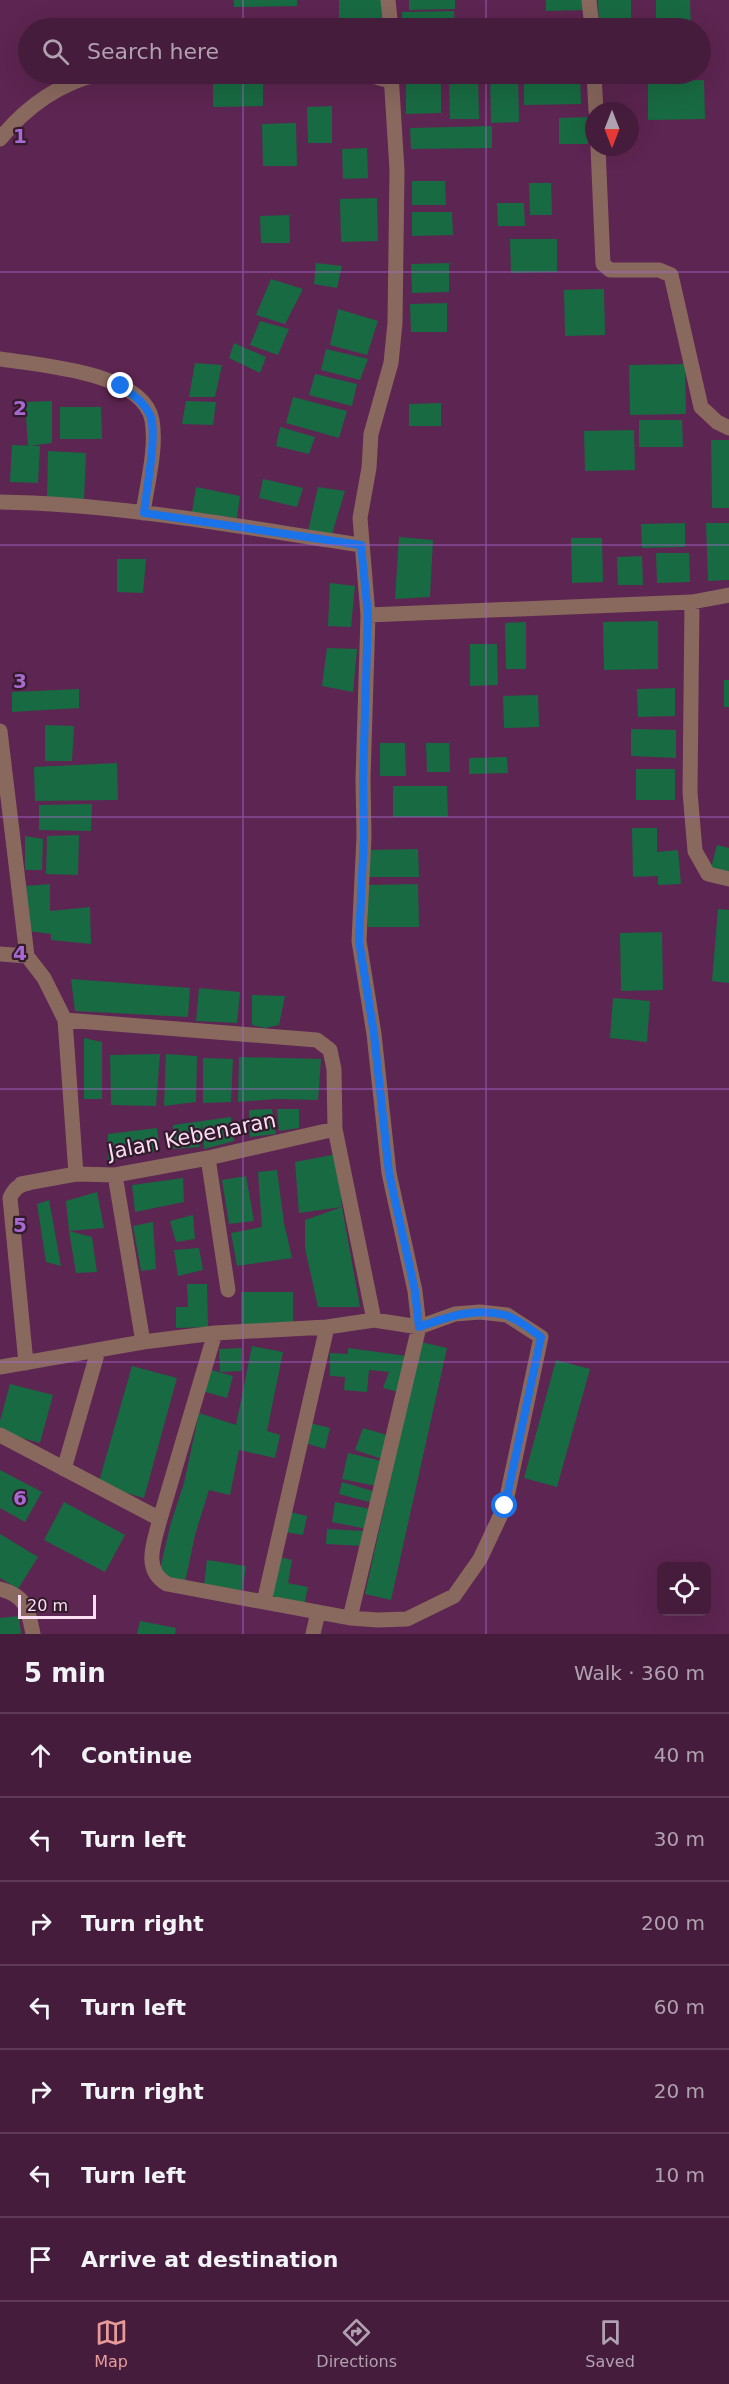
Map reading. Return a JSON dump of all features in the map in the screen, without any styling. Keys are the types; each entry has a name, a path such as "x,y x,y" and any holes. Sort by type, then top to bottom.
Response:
{"street":[{"path":"388,0 390,18"},
{"path":"589,0 591,18"},
{"path":"0,139 16,119 38,101 70,84"},
{"path":"350,1618 419,1327 415,1291 389,1173 374,1034 359,941 364,836 363,779 368,615 360,518 369,468 371,434 392,363 395,323 397,170 391,84"},
{"path":"595,84 596,102"},
{"path":"598,156 603,264 610,270 659,270 671,275 701,406 717,422 729,428"},
{"path":"0,359 97,376 121,386 142,401 151,417 153,436 144,513"},
{"path":"0,502 56,503 144,513 361,545"},
{"path":"368,615 692,602 729,595"},
{"path":"692,602 690,792 694,851 708,874 729,879"},
{"path":"0,731 27,956 45,978 65,1020 76,1174"},
{"path":"0,954 27,956"},
{"path":"65,1020 317,1040 330,1050 335,1129 375,1320"},
{"name":"Jalan Kebenaran","path":"26,1363 10,1198 14,1189 21,1184 76,1174 115,1175 208,1158 335,1129"},
{"path":"208,1158 228,1290"},
{"path":"115,1175 144,1342"},
{"path":"0,1367 144,1342 215,1333 327,1327 375,1320 419,1327 455,1314 480,1312 507,1315 541,1337 505,1506 480,1559 454,1596 408,1619 350,1618 167,1584 156,1578 152,1566 152,1552 215,1333"},
{"path":"264,1602 327,1327"},
{"path":"64,1468 98,1351"},
{"path":"0,1435 160,1519"},
{"path":"0,1589 12,1592 24,1602 33,1634"},
{"path":"313,1634 318,1612"}],"building":[{"path":"234,0 297,0 297,6 234,7"},
{"path":"339,0 382,0 382,18 339,18"},
{"path":"409,0 455,0 455,9 409,10"},
{"path":"546,0 585,0 586,10 546,11"},
{"path":"598,0 631,0 631,18 599,18"},
{"path":"656,0 690,0 691,18 656,18"},
{"path":"454,11 454,18 402,18 402,12"},
{"path":"213,84 263,84 263,106 213,107"},
{"path":"406,84 441,84 441,113 406,114"},
{"path":"449,84 478,84 479,119 450,119"},
{"path":"490,84 518,84 519,122 491,123"},
{"path":"524,84 580,84 581,104 524,105"},
{"path":"648,84 704,84 705,119 648,120"},
{"path":"332,106 332,143 308,143 307,107"},
{"path":"585,117 585,144 559,144 559,118"},
{"path":"296,123 297,166 263,166 262,124"},
{"path":"492,126 492,148 411,149 410,128"},
{"path":"367,148 368,178 343,179 342,149"},
{"path":"412,181 445,181 446,205 412,205"},
{"path":"529,183 551,183 552,215 530,215"},
{"path":"377,198 378,241 341,242 340,199"},
{"path":"497,203 524,203 525,226 498,226"},
{"path":"412,212 452,212 453,235 412,236"},
{"path":"289,215 290,243 261,243 260,216"},
{"path":"510,239 557,239 557,272 511,273"},
{"path":"316,263 342,266 337,288 314,284"},
{"path":"449,263 449,292 412,293 411,264"},
{"path":"271,279 303,289 285,324 256,315"},
{"path":"604,289 605,335 565,336 564,290"},
{"path":"447,303 447,332 411,332 410,304"},
{"path":"338,309 378,321 367,355 330,345"},
{"path":"260,321 289,329 278,355 250,345"},
{"path":"234,343 266,357 260,373 229,358"},
{"path":"326,349 368,359 360,380 321,370"},
{"path":"195,363 222,365 215,397 189,397"},
{"path":"685,364 686,414 630,415 629,365"},
{"path":"315,374 357,384 352,406 309,395"},
{"path":"293,397 347,411 339,438 286,423"},
{"path":"52,401 52,443 28,446 25,402"},
{"path":"186,401 216,402 213,425 182,424"},
{"path":"441,403 441,426 409,426 409,404"},
{"path":"60,407 101,407 102,439 60,439"},
{"path":"639,420 682,420 683,447 639,447"},
{"path":"280,427 315,437 309,454 276,446"},
{"path":"634,430 635,470 585,471 584,431"},
{"path":"711,440 729,440 729,508 712,508"},
{"path":"12,445 40,446 38,483 10,482"},
{"path":"48,451 86,453 84,501 47,497"},
{"path":"263,479 303,488 297,507 259,498"},
{"path":"196,487 240,496 237,518 192,512"},
{"path":"318,487 345,491 332,534 308,531"},
{"path":"685,523 685,547 642,548 641,524"},
{"path":"706,523 729,523 729,580 708,581"},
{"path":"399,537 433,540 430,597 395,599"},
{"path":"571,538 602,538 603,582 572,583"},
{"path":"656,553 689,553 690,582 657,583"},
{"path":"642,556 643,585 618,585 617,557"},
{"path":"117,559 146,559 143,593 117,592"},
{"path":"330,583 355,586 351,627 328,626"},
{"path":"658,621 658,669 604,670 603,622"},
{"path":"526,622 526,669 506,669 505,623"},
{"path":"470,644 497,644 498,685 470,686"},
{"path":"327,648 357,649 353,692 322,686"},
{"path":"724,680 729,680 729,707 724,707"},
{"path":"675,688 675,716 638,717 637,689"},
{"path":"79,689 79,708 12,712 12,692"},
{"path":"538,695 539,727 504,728 503,696"},
{"path":"45,725 74,726 72,761 45,761"},
{"path":"631,729 676,730 676,758 631,756"},
{"path":"380,743 405,743 406,776 380,776"},
{"path":"426,743 449,743 450,772 427,772"},
{"path":"507,757 508,773 469,774 469,758"},
{"path":"117,763 118,800 35,801 34,767"},
{"path":"636,769 675,769 675,800 636,800"},
{"path":"393,786 447,786 448,817 393,817"},
{"path":"92,804 91,831 39,830 39,805"},
{"path":"632,828 657,828 657,852 678,850 681,884 658,885 658,876 633,877"},
{"path":"79,835 78,875 46,874 47,836"},
{"path":"25,836 43,839 42,870 25,870"},
{"path":"717,845 729,848 729,872 711,868"},
{"path":"418,849 419,877 368,877 367,850"},
{"path":"50,884 50,911 90,907 91,944 51,940 51,934 28,931 26,886"},
{"path":"418,884 419,927 368,927 367,885"},
{"path":"718,909 729,910 729,983 712,981"},
{"path":"662,932 663,990 621,991 620,933"},
{"path":"71,979 190,988 188,1017 75,1011"},
{"path":"199,988 240,992 237,1023 196,1021"},
{"path":"252,995 285,996 279,1025 265,1028 252,1025"},
{"path":"613,998 650,1001 647,1042 610,1038"},
{"path":"84,1038 102,1042 102,1099 84,1099"},
{"path":"160,1054 156,1106 111,1105 110,1055"},
{"path":"166,1054 197,1056 196,1102 164,1106"},
{"path":"239,1057 321,1059 318,1100 277,1099 238,1102"},
{"path":"203,1058 233,1059 231,1102 203,1103"},
{"path":"272,1109 276,1134 250,1137 249,1110"},
{"path":"277,1109 299,1109 299,1128 279,1131"},
{"path":"231,1117 234,1141 204,1149 202,1121"},
{"path":"202,1121 199,1147 173,1149 173,1125"},
{"path":"157,1128 160,1151 108,1161 108,1134"},
{"path":"337,1154 342,1207 299,1213 295,1162"},
{"path":"277,1170 284,1223 292,1258 237,1266 231,1233 262,1227 258,1172"},
{"path":"246,1176 254,1221 229,1224 222,1180"},
{"path":"183,1178 184,1202 135,1212 132,1185"},
{"path":"97,1192 104,1228 69,1231 66,1201"},
{"path":"49,1200 61,1266 46,1262 37,1204"},
{"path":"342,1207 360,1307 318,1307 305,1248 305,1220"},
{"path":"193,1215 195,1239 176,1242 170,1221"},
{"path":"153,1222 156,1269 141,1271 133,1226"},
{"path":"69,1231 92,1237 97,1272 76,1273"},
{"path":"199,1248 203,1270 178,1276 174,1250"},
{"path":"187,1284 207,1284 208,1327 176,1328 176,1307 188,1307"},
{"path":"241,1292 293,1292 293,1325 241,1325"},
{"path":"421,1342 447,1348 391,1600 365,1594"},
{"path":"252,1346 283,1352 267,1431 280,1435 275,1458 239,1450 230,1495 209,1490 195,1535 184,1587 158,1578 170,1526 184,1483 199,1413 236,1425"},
{"path":"242,1348 242,1371 220,1372 219,1349"},
{"path":"348,1348 407,1356 398,1392 383,1388 389,1372 369,1370 367,1392 344,1390 345,1377 330,1376 330,1353 348,1354"},
{"path":"556,1360 590,1369 557,1487 524,1478"},
{"path":"132,1366 177,1378 144,1498 98,1485"},
{"path":"208,1369 233,1376 227,1398 202,1391"},
{"path":"10,1384 53,1395 40,1443 0,1432 0,1421"},
{"path":"310,1423 330,1428 325,1449 305,1443"},
{"path":"363,1428 390,1436 382,1459 355,1450"},
{"path":"348,1453 382,1461 376,1486 342,1479"},
{"path":"0,1470 42,1492 25,1522 0,1508"},
{"path":"342,1482 376,1492 373,1503 339,1494"},
{"path":"64,1502 125,1535 105,1572 44,1540"},
{"path":"335,1502 371,1509 367,1529 332,1522"},
{"path":"289,1512 307,1516 303,1535 285,1532"},
{"path":"327,1529 365,1531 364,1546 326,1544"},
{"path":"0,1534 38,1557 18,1589 0,1578"},
{"path":"280,1557 292,1560 288,1583 308,1587 304,1606 271,1599"},
{"path":"207,1560 246,1566 242,1593 204,1585"},
{"path":"19,1616 21,1634 0,1634 0,1618"},
{"path":"140,1621 176,1628 175,1634 137,1634"}],"route":[{"path":"121,386 142,401 151,417 153,436 144,513 361,545 368,615 364,716 364,836 359,941 374,1034 389,1173 407,1248 419,1327 455,1314 480,1312 507,1315 541,1337 505,1506"}]}
